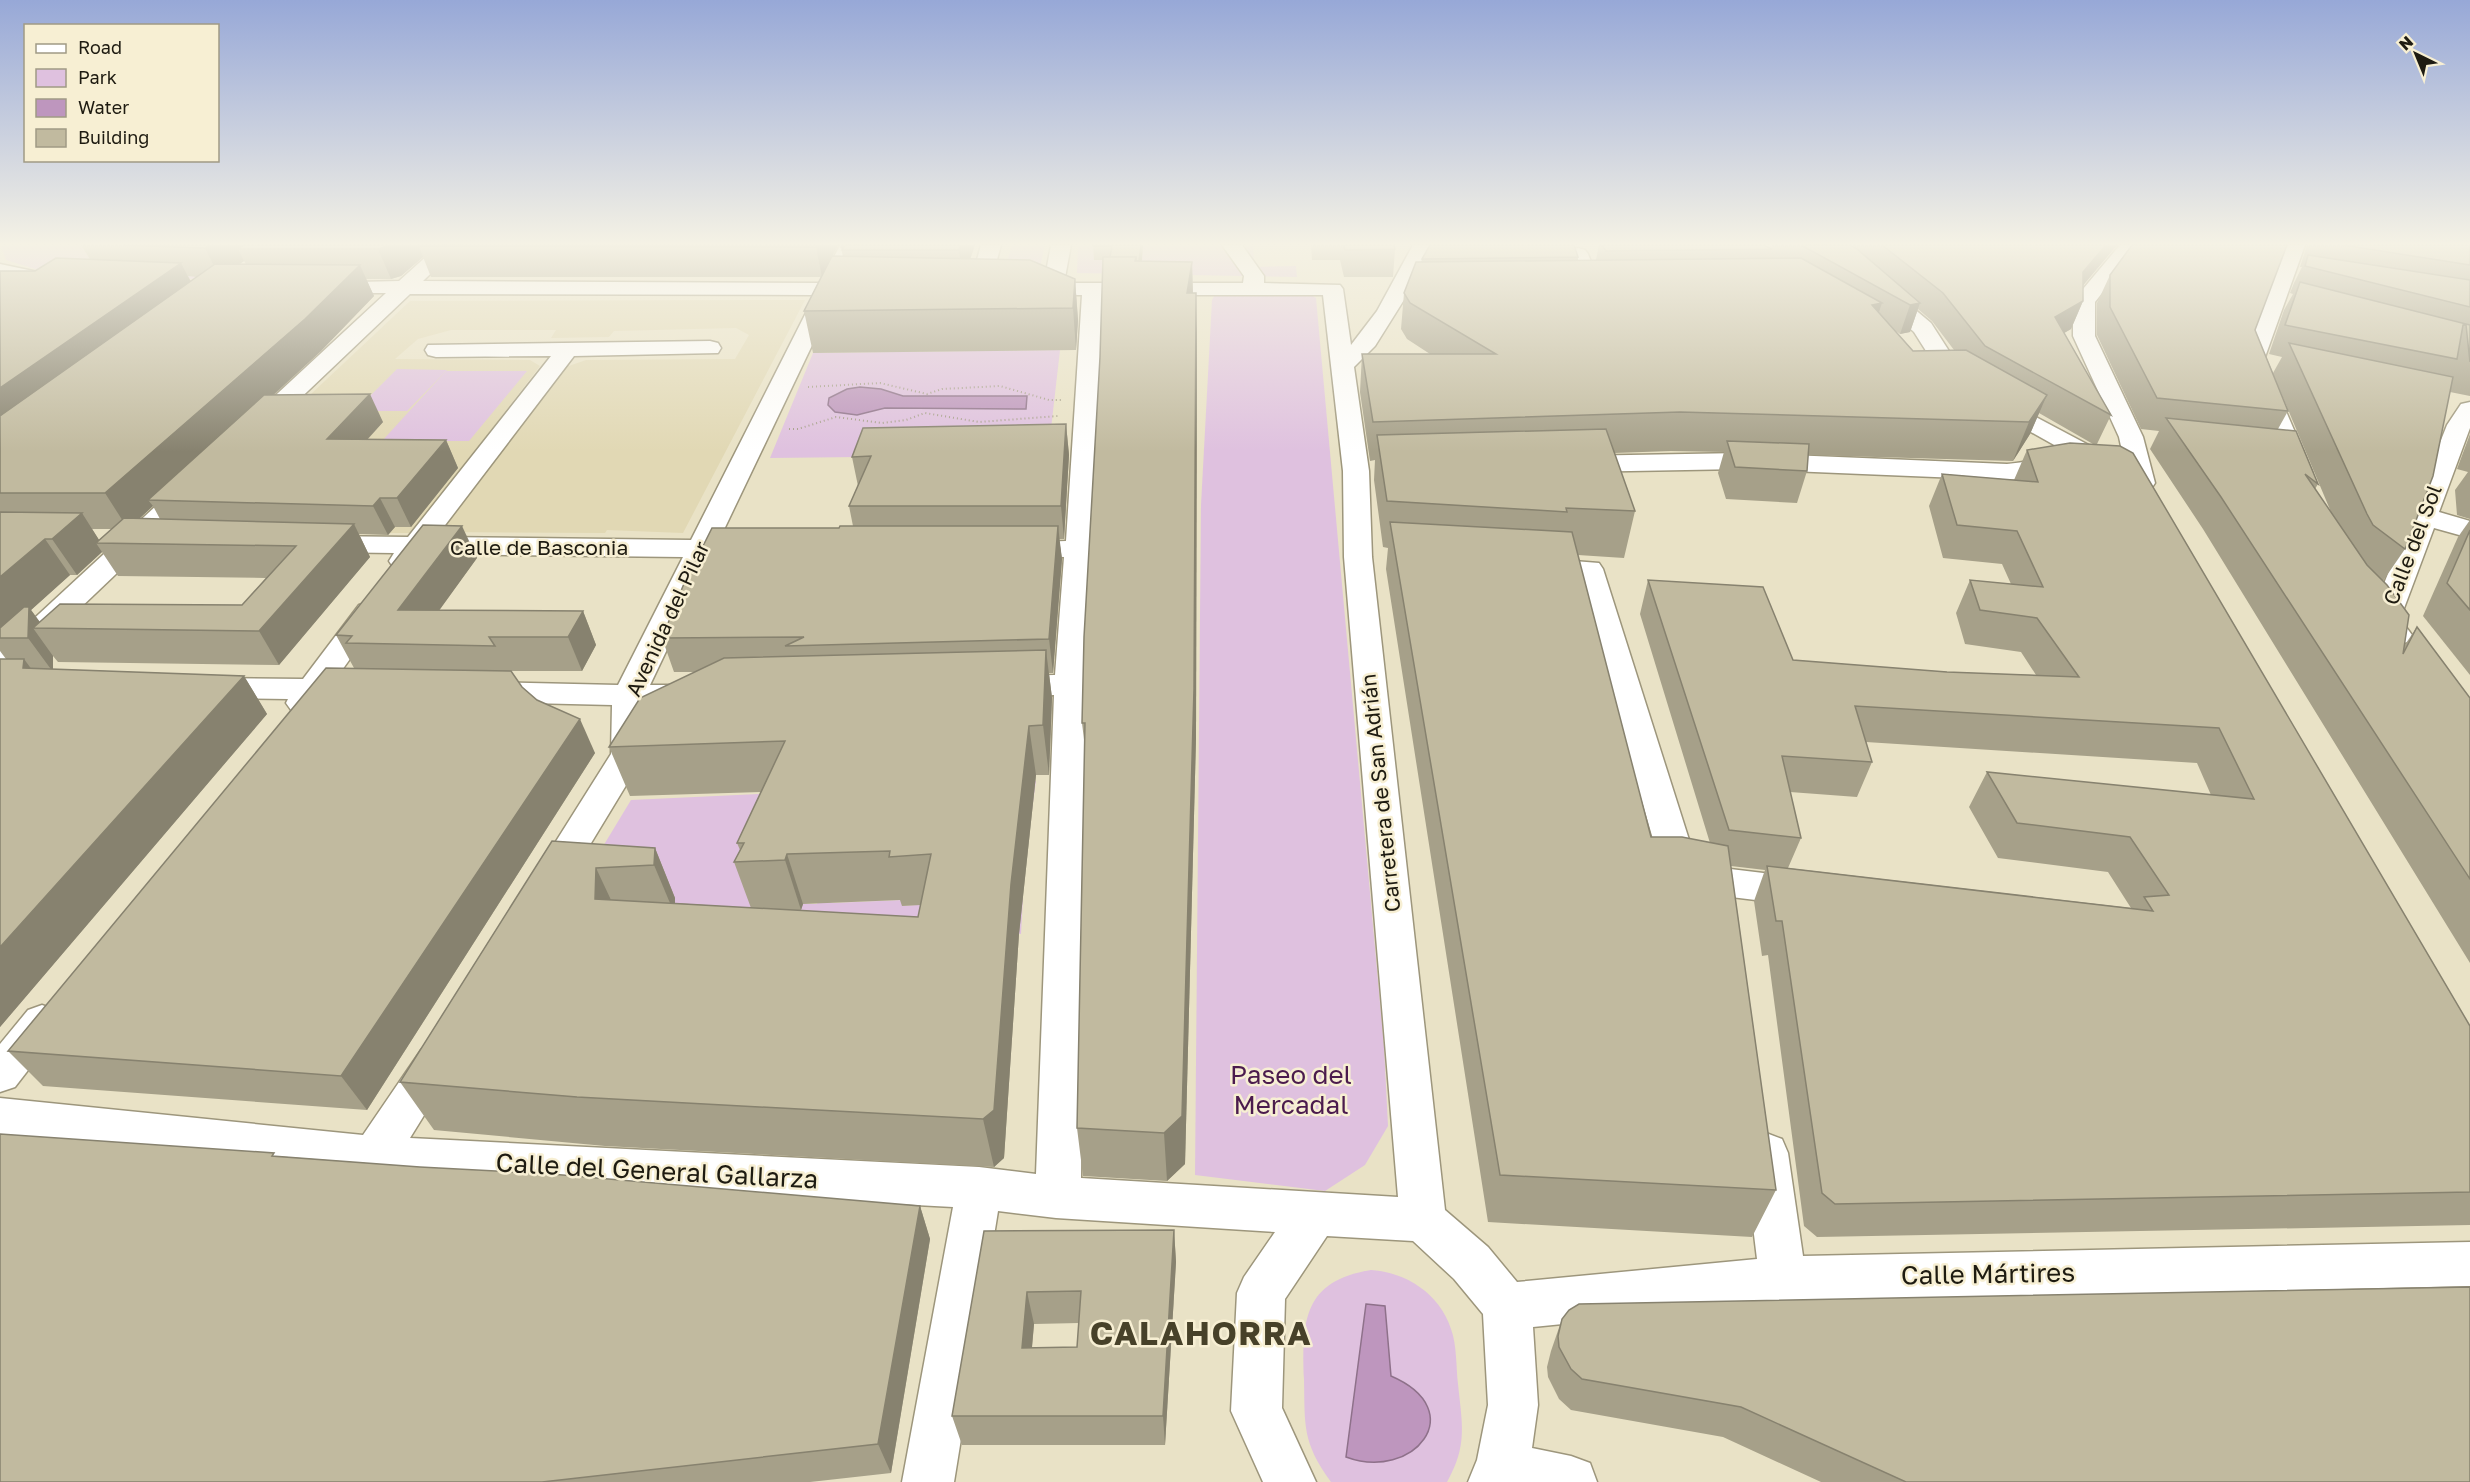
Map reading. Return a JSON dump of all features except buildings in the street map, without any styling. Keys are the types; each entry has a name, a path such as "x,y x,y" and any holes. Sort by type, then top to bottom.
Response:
{"street":[{"path":"241,441 378,314"},
{"name":"Avenida del Pilar","path":"534,904 628,754 628,697 814,314"},
{"path":"1056,1197 1060,1162 1070,685 1093,314"},
{"name":"Carretera de San Adrián","path":"1336,314 1341,366 1367,471 1369,558 1423,1220"},
{"path":"1341,366 1359,353 1384,314"},
{"path":"1907,314 1923,328 1955,379"},
{"path":"1916,356 2089,455 2150,495 2131,437 2084,336 2084,314"},
{"path":"2281,314 2265,362 2309,499"},
{"path":"436,350 710,348"},
{"path":"283,727 313,690 413,547 568,349"},
{"name":"Calle del Sol","path":"2412,655 2385,620 2424,516 2450,478 2463,413"},
{"path":"2131,437 2160,439"},
{"path":"2264,451 2293,454"},
{"path":"1554,465 1777,457 2007,472 2033,470 2089,455"},
{"path":"8,679 136,539 215,466"},
{"path":"2424,516 2470,530"},
{"path":"102,539 171,540"},
{"name":"Calle de Basconia","path":"298,544 771,549"},
{"path":"995,549 1077,549"},
{"path":"1508,565 1589,569 1682,877 1732,901 1838,896"},
{"path":"2364,598 2385,620"},
{"path":"974,687 1070,685"},
{"path":"174,687 382,691"},
{"path":"451,692 601,693 628,697 712,695"},
{"path":"0,1074 60,1001"},
{"path":"374,1156 454,1034"},
{"path":"1761,1116 1783,1279"},
{"name":"Calle del General Gallarza","path":"0,1118 374,1156 979,1188 1056,1197 1423,1220"},
{"path":"928,1482 979,1188"},
{"path":"1290,1482 1256,1411 1261,1293 1315,1214"},
{"path":"1423,1220 1471,1263 1507,1306 1513,1405 1498,1475 1571,1482"},
{"name":"Calle Mártires","path":"1507,1306 1783,1279 2470,1264"}],"path":[{"path":"778,388 880,383 927,393 942,389 1000,386 1088,408"},
{"path":"759,428 798,429 836,417 882,423 906,420 925,413 979,423 1011,422 1088,408"}],"shaded area":[{"path":"396,314 798,314 683,533 607,530 605,533 436,532 563,368 586,360 735,359 749,335 736,328 614,331 609,337 551,338 556,330 451,330 418,339 395,359 530,360 540,366 412,533 374,533 294,410"}],"green space":[{"name":"Paseo del Mercadal","path":"1211,314 1317,314 1384,1047 1388,1126 1365,1165 1325,1191 1195,1175 1201,505"},
{"path":"1060,350 1048,455 770,458 813,353"},
{"path":"397,369 447,370 407,411 355,411"},
{"path":"446,371 527,371 469,441 382,441"},
{"path":"1036,781 1032,810 794,815 803,904 817,904 819,899 833,903 903,900 902,906 1023,898 1021,934 938,926 934,946 576,891 631,800"},
{"path":"1371,1270 1397,1275 1420,1287 1439,1305 1451,1329 1455,1349 1462,1434 1458,1457 1447,1482 1331,1482 1310,1444 1305,1422 1304,1339 1311,1307 1319,1294 1332,1284 1349,1275"}],"water":[{"path":"860,387 881,389 903,396 1027,396 1026,409 885,408 857,415 835,412 828,405 829,398 847,389"},
{"path":"1366,1304 1385,1306 1391,1376 1415,1391 1428,1407 1430,1424 1424,1439 1411,1452 1393,1460 1370,1462 1346,1457"}],"district":[{"name":"CALAHORRA","path":"1201,1333"}]}
